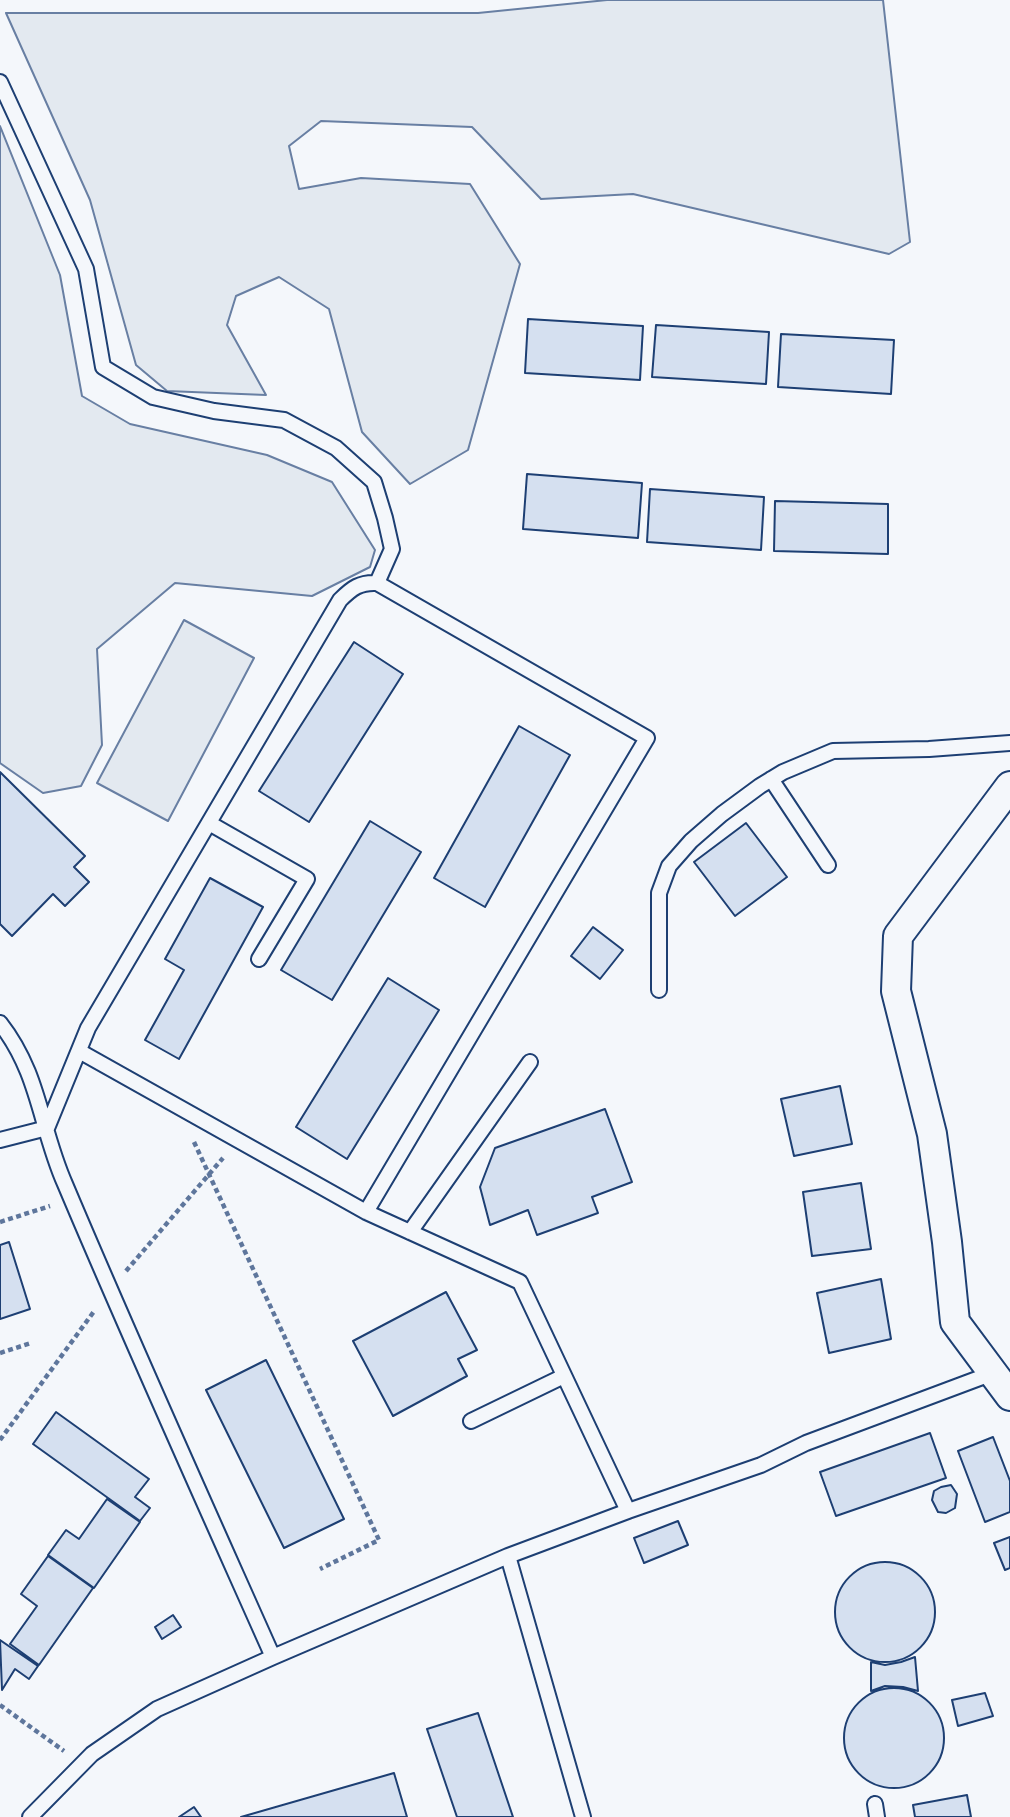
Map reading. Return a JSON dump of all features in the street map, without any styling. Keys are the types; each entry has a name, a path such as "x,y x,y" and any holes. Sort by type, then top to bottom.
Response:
{"street":[{"path":"1010,786 898,936 896,991 932,1134 955,1322 1010,1396"}],"lane":[{"path":"0,82 86,269 103,367 153,397 214,411 284,420 336,447 374,482 391,549 377,583"},
{"path":"47,1128 88,1028 340,600 352,588 364,582 377,583 647,738 366,1212"},
{"path":"659,990 659,892 669,866 691,841 722,814 771,779 833,751 929,749 1010,743"},
{"path":"771,779 828,865"},
{"path":"209,823 307,879 258,959"},
{"path":"0,1023 30,1072 71,1200 273,1657"},
{"path":"79,1051 366,1212 520,1282 628,1511"},
{"path":"411,1233 530,1062"},
{"path":"0,1140 47,1128"},
{"path":"30,1817 92,1754 157,1709 508,1556 761,1465 806,1443 993,1373"},
{"path":"471,1421 564,1376"},
{"path":"508,1556 583,1817"}],"path":[{"path":"177,1106 379,1540 320,1569"},
{"path":"0,1222 71,1200"},
{"path":"0,1353 31,1343"},
{"path":"0,1705 82,1764"}],"shaded area":[{"path":"607,0 883,0 910,242 889,254 633,194 541,199 472,127 321,121 289,146 299,189 361,178 470,184 520,264 468,450 410,484 362,432 329,309 279,277 236,296 227,325 266,395 167,391 136,365 90,200 6,13 478,13"},
{"path":"0,126 60,275 82,396 130,424 267,455 332,482 375,550 370,567 312,596 175,583 97,649 102,745 81,786 43,793 0,763"},
{"path":"184,620 254,658 168,821 97,783"}],"building":[{"path":"528,319 643,326 640,380 525,373"},
{"path":"656,325 769,332 766,384 652,377"},
{"path":"781,334 894,340 891,394 778,387"},
{"path":"527,474 642,483 638,538 523,529"},
{"path":"650,489 764,497 761,550 647,542"},
{"path":"775,501 888,504 888,554 774,551"},
{"path":"354,642 403,674 309,822 259,791"},
{"path":"519,726 570,755 485,907 434,878"},
{"path":"0,772 85,856 74,867 89,882 65,906 53,894 12,936 0,924"},
{"path":"370,821 421,852 332,1000 281,970"},
{"path":"746,823 787,877 735,916 694,862"},
{"path":"210,878 263,907 179,1059 145,1040 184,970 165,959"},
{"path":"593,927 623,950 600,979 571,956"},
{"path":"388,978 439,1010 347,1159 296,1127"},
{"path":"840,1086 852,1144 794,1156 781,1099"},
{"path":"605,1109 632,1182 592,1197 598,1213 537,1235 528,1210 490,1225 480,1187 495,1148"},
{"path":"861,1183 871,1249 812,1256 803,1192"},
{"path":"9,1242 30,1309 0,1319 0,1245"},
{"path":"881,1279 891,1339 829,1353 817,1293"},
{"path":"446,1292 477,1350 458,1359 467,1376 393,1416 353,1341"},
{"path":"266,1360 344,1519 284,1548 206,1390"},
{"path":"56,1412 149,1479 135,1497 150,1508 140,1521 33,1444"},
{"path":"930,1433 946,1478 836,1516 820,1472"},
{"path":"993,1437 1010,1481 1010,1512 985,1522 958,1451"},
{"path":"951,1485 957,1494 955,1508 946,1513 938,1512 932,1500 934,1491"},
{"path":"107,1499 140,1522 94,1588 48,1555 66,1530 79,1539"},
{"path":"678,1521 688,1545 644,1563 634,1538"},
{"path":"1010,1537 1010,1568 1005,1570 994,1543"},
{"path":"48,1556 93,1588 39,1665 10,1644 37,1606 21,1594"},
{"path":"885,1562 913,1570 927,1584 935,1612 927,1640 913,1654 885,1662 857,1654 843,1640 835,1612 843,1584 857,1570"},
{"path":"173,1615 181,1627 162,1639 155,1627"},
{"path":"0,1640 38,1666 29,1679 15,1669 2,1690"},
{"path":"915,1657 918,1691 885,1686 871,1691 871,1662 885,1665"},
{"path":"894,1688 922,1696 936,1710 944,1738 936,1766 922,1780 894,1788 866,1780 852,1766 844,1738 852,1710 866,1696"},
{"path":"985,1693 993,1716 958,1726 952,1700"},
{"path":"478,1713 513,1817 457,1817 427,1729"},
{"path":"394,1773 407,1817 241,1817"},
{"path":"967,1795 971,1817 915,1817 913,1805"},
{"path":"194,1807 201,1817 179,1817"}]}
